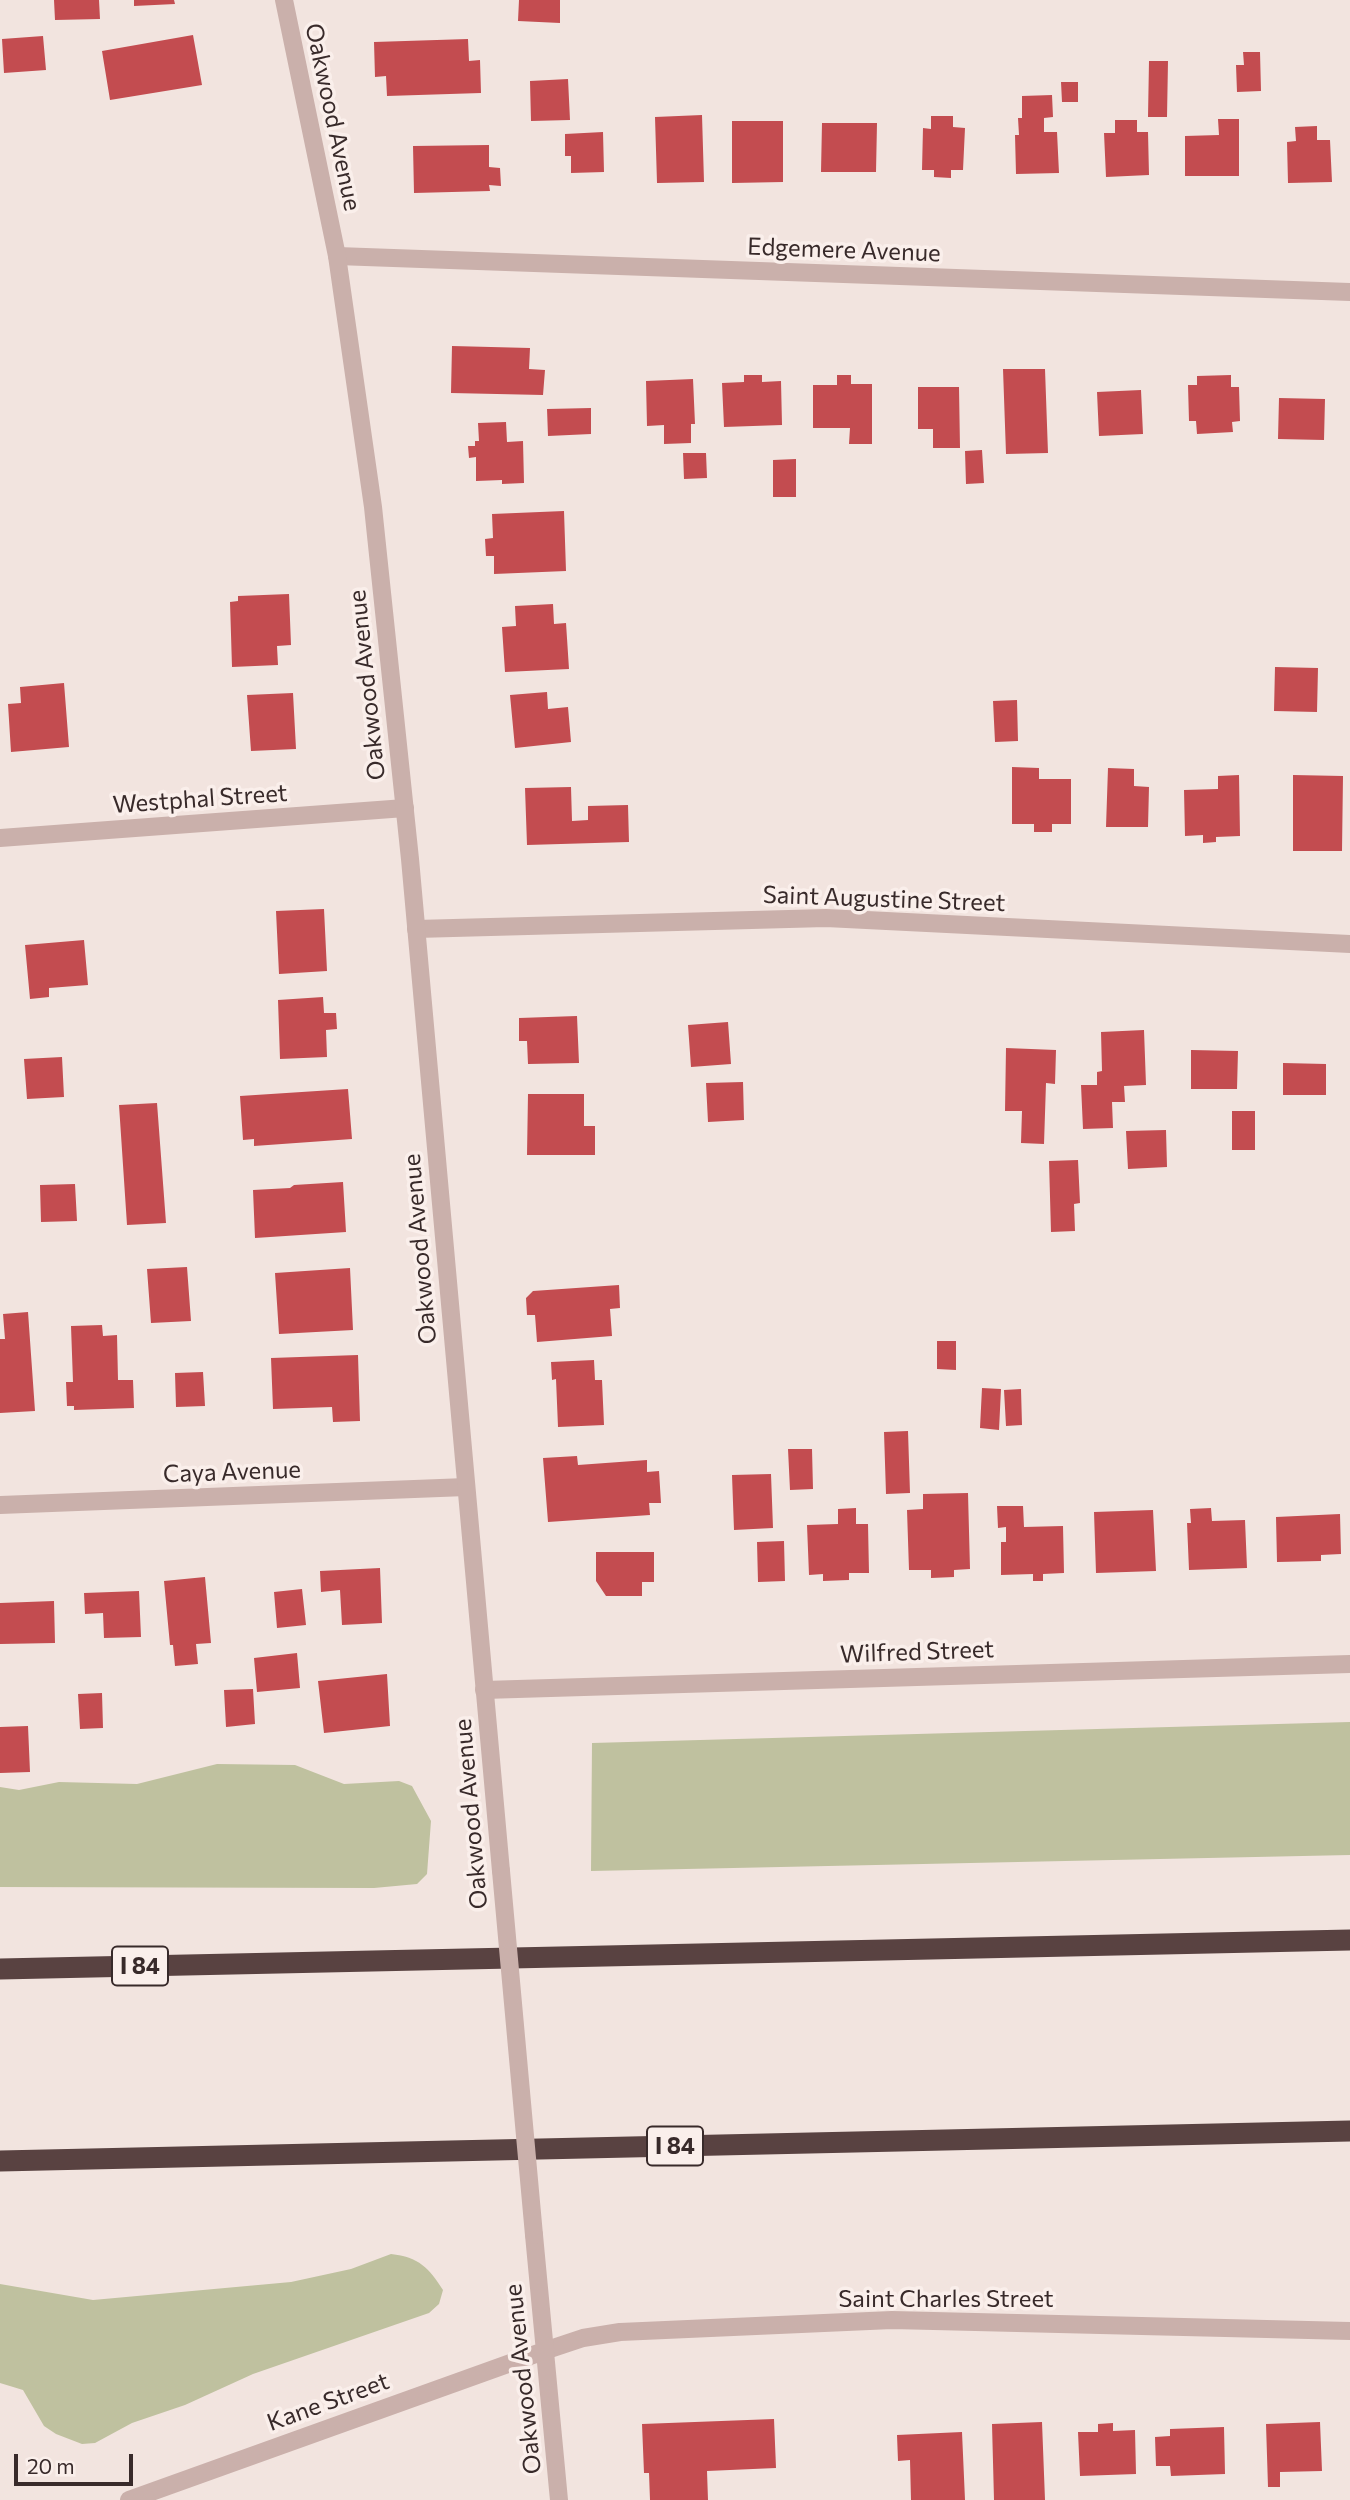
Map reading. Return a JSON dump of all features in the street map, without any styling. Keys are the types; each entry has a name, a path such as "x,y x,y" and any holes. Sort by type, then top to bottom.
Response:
{"highway":[{"name":"I 84","path":"0,1969 1350,1940"},
{"name":"I 84","path":"0,2161 1350,2132"}],"street":[{"name":"Oakwood Avenue","path":"284,0 337,256 373,507 405,808 559,2500"},
{"name":"Edgemere Avenue","path":"337,256 1350,292"},
{"name":"Westphal Street","path":"0,838 405,808"},
{"name":"Saint Augustine Street","path":"416,929 826,918 1350,943"},
{"name":"Caya Avenue","path":"0,1505 467,1487"},
{"name":"Wilfred Street","path":"484,1690 1350,1664"},
{"name":"Saint Charles Street","path":"544,2351 583,2338 620,2332 892,2320 1350,2331"},
{"name":"Kane Street","path":"129,2500 544,2351"}],"green space":[{"path":"1350,1722 1350,1855 591,1871 592,1743"},
{"path":"217,1764 295,1765 344,1784 399,1781 412,1786 431,1821 427,1874 417,1884 374,1888 0,1887 0,1787 19,1790 59,1782 137,1784"},
{"path":"391,2254 409,2258 422,2265 443,2290 439,2304 429,2313 253,2374 185,2405 132,2423 95,2443 82,2444 56,2434 44,2426 23,2390 0,2383 0,2284 93,2300 291,2282 351,2269"}],"building":[{"path":"54,0 99,0 100,19 55,20"},
{"path":"134,0 174,0 175,4 134,6"},
{"path":"519,0 560,0 560,23 518,21"},
{"path":"193,35 202,85 110,100 102,51"},
{"path":"43,36 46,70 4,73 2,39"},
{"path":"468,39 469,61 480,60 481,93 387,96 386,76 375,77 374,42"},
{"path":"1243,52 1260,52 1261,91 1237,92 1236,65 1244,65"},
{"path":"1149,61 1168,61 1167,117 1148,117"},
{"path":"568,79 570,120 531,121 530,81"},
{"path":"1061,82 1078,82 1078,102 1062,102"},
{"path":"1052,95 1053,117 1044,118 1044,132 1057,132 1059,173 1016,174 1015,135 1019,135 1018,118 1022,118 1022,96"},
{"path":"702,115 704,182 657,183 655,117"},
{"path":"931,116 953,116 953,127 965,128 963,170 951,170 951,178 934,177 934,170 922,170 923,128 931,129"},
{"path":"1218,119 1239,119 1239,176 1185,176 1185,136 1219,135"},
{"path":"1115,120 1137,120 1137,132 1148,132 1149,175 1106,177 1104,133 1115,133"},
{"path":"732,121 783,121 783,182 732,183"},
{"path":"822,123 877,123 876,172 821,172"},
{"path":"1317,126 1317,140 1330,140 1332,182 1288,183 1287,142 1296,141 1295,127"},
{"path":"603,132 604,172 571,173 571,156 565,156 565,134"},
{"path":"489,145 489,167 500,168 501,186 489,185 490,191 414,193 413,146"},
{"path":"452,346 530,348 529,369 545,370 543,395 451,393"},
{"path":"1003,369 1045,369 1048,453 1006,454"},
{"path":"744,375 762,375 762,382 781,381 782,425 724,427 722,383 744,382"},
{"path":"837,375 851,375 851,384 872,384 872,444 849,444 850,428 813,428 813,385 837,385"},
{"path":"1231,375 1231,387 1239,387 1240,421 1232,422 1233,432 1197,434 1196,421 1189,421 1188,385 1197,385 1197,376"},
{"path":"693,379 695,424 691,424 691,443 664,444 664,425 647,426 646,381"},
{"path":"918,387 959,387 960,448 933,448 933,429 918,429"},
{"path":"1141,390 1143,434 1099,436 1097,392"},
{"path":"1279,398 1325,399 1324,440 1278,439"},
{"path":"591,408 591,434 548,436 547,409"},
{"path":"506,422 507,442 523,441 524,483 476,481 476,457 469,458 468,446 475,446 475,441 479,441 478,423"},
{"path":"982,450 984,483 966,484 965,451"},
{"path":"683,453 706,453 707,478 684,479"},
{"path":"796,459 796,497 773,497 773,460"},
{"path":"564,511 566,571 494,574 494,556 486,556 485,539 493,538 492,514"},
{"path":"289,594 291,645 277,646 278,665 232,667 230,602 238,601 238,596"},
{"path":"553,604 554,624 566,623 569,669 505,672 502,627 516,626 515,606"},
{"path":"1275,667 1318,668 1317,712 1274,711"},
{"path":"64,683 69,747 11,752 8,704 21,703 20,687"},
{"path":"547,692 548,709 568,707 571,742 515,748 510,695"},
{"path":"293,693 296,749 251,751 247,695"},
{"path":"1017,700 1018,741 995,742 993,701"},
{"path":"1012,767 1039,768 1039,779 1071,779 1071,824 1052,824 1052,832 1034,832 1034,824 1012,824"},
{"path":"1108,768 1134,769 1134,786 1149,787 1148,827 1106,827"},
{"path":"1239,775 1240,836 1216,837 1216,842 1203,843 1203,835 1185,836 1184,790 1218,789 1218,776"},
{"path":"1293,775 1343,776 1342,851 1293,851"},
{"path":"571,787 572,821 588,820 588,806 628,805 629,842 527,845 525,788"},
{"path":"324,909 327,971 279,974 276,911"},
{"path":"84,940 88,985 49,988 49,997 30,999 25,945"},
{"path":"323,997 324,1013 336,1013 337,1029 326,1030 327,1057 280,1059 278,1000"},
{"path":"577,1016 579,1063 528,1064 527,1041 519,1041 519,1018"},
{"path":"728,1022 731,1064 691,1067 688,1025"},
{"path":"1144,1030 1146,1085 1124,1086 1125,1102 1112,1102 1113,1128 1083,1129 1081,1085 1097,1085 1097,1072 1102,1071 1101,1032"},
{"path":"1006,1048 1056,1050 1055,1084 1046,1083 1044,1144 1021,1143 1022,1111 1005,1111"},
{"path":"1191,1050 1238,1051 1237,1089 1191,1089"},
{"path":"62,1057 64,1097 27,1099 24,1059"},
{"path":"1283,1063 1326,1064 1326,1095 1283,1095"},
{"path":"743,1082 744,1120 708,1122 706,1083"},
{"path":"348,1089 352,1139 254,1146 254,1139 243,1140 240,1096"},
{"path":"528,1094 584,1094 584,1126 595,1126 595,1155 527,1155"},
{"path":"157,1103 166,1223 127,1225 119,1105"},
{"path":"1232,1111 1255,1111 1255,1150 1232,1150"},
{"path":"1166,1130 1167,1167 1128,1169 1126,1131"},
{"path":"1078,1160 1080,1203 1074,1204 1075,1231 1051,1232 1049,1161"},
{"path":"343,1182 346,1232 255,1238 253,1190"},
{"path":"75,1184 77,1221 41,1222 40,1185"},
{"path":"187,1267 191,1321 151,1323 147,1269"},
{"path":"350,1268 353,1330 279,1334 275,1273"},
{"path":"619,1285 620,1308 610,1309 612,1336 537,1342 535,1315 527,1315 526,1298 533,1291"},
{"path":"28,1312 35,1411 0,1413 0,1339 5,1339 3,1314"},
{"path":"102,1325 103,1336 117,1335 118,1380 133,1380 134,1408 74,1410 74,1406 67,1406 66,1382 73,1382 71,1326"},
{"path":"937,1341 956,1341 956,1370 937,1369"},
{"path":"358,1355 360,1421 333,1422 332,1407 273,1409 271,1358"},
{"path":"594,1360 595,1380 602,1380 604,1425 558,1427 556,1379 552,1380 551,1362"},
{"path":"203,1372 205,1406 176,1407 175,1373"},
{"path":"982,1388 1001,1389 999,1430 980,1428"},
{"path":"1021,1389 1022,1425 1006,1426 1004,1390"},
{"path":"908,1431 910,1493 886,1494 884,1432"},
{"path":"788,1449 812,1449 813,1489 790,1490"},
{"path":"577,1456 578,1465 647,1460 647,1472 659,1471 661,1503 649,1503 650,1515 548,1522 543,1458"},
{"path":"771,1474 773,1528 734,1530 732,1475"},
{"path":"968,1493 970,1569 954,1570 954,1577 931,1578 931,1570 909,1570 907,1510 923,1509 923,1494"},
{"path":"997,1506 1023,1506 1024,1527 1063,1526 1064,1573 1043,1574 1043,1581 1033,1581 1033,1574 1001,1575 1001,1542 1006,1542 1006,1527 998,1528"},
{"path":"856,1508 856,1524 868,1524 869,1573 849,1573 849,1580 823,1581 823,1574 809,1575 807,1525 838,1524 838,1509"},
{"path":"1211,1508 1212,1521 1245,1520 1247,1568 1189,1570 1187,1523 1191,1523 1190,1509"},
{"path":"1153,1510 1156,1571 1096,1573 1094,1512"},
{"path":"1340,1514 1341,1554 1321,1555 1321,1561 1277,1562 1276,1517"},
{"path":"784,1541 785,1581 758,1582 757,1542"},
{"path":"596,1552 654,1552 654,1582 642,1582 642,1596 606,1596 596,1581"},
{"path":"380,1568 382,1623 342,1625 340,1590 321,1592 320,1571"},
{"path":"205,1577 211,1643 196,1644 198,1664 175,1666 173,1645 170,1645 164,1581"},
{"path":"302,1589 306,1625 277,1628 274,1592"},
{"path":"139,1591 141,1637 104,1638 103,1613 85,1614 84,1593"},
{"path":"54,1601 55,1643 0,1644 0,1603"},
{"path":"297,1653 300,1688 257,1692 254,1658"},
{"path":"387,1674 390,1726 324,1733 318,1681"},
{"path":"253,1689 255,1724 226,1727 224,1690"},
{"path":"102,1693 103,1728 80,1729 78,1694"},
{"path":"28,1726 30,1772 0,1773 0,1727"},
{"path":"774,2419 776,2468 707,2471 708,2500 650,2500 649,2473 644,2473 642,2424"},
{"path":"1042,2422 1045,2500 994,2500 992,2424"},
{"path":"1320,2422 1322,2471 1280,2472 1280,2487 1268,2487 1266,2424"},
{"path":"1113,2423 1113,2431 1135,2430 1136,2474 1080,2476 1078,2432 1098,2432 1098,2424"},
{"path":"1224,2427 1225,2474 1171,2476 1170,2466 1156,2466 1155,2437 1170,2436 1170,2429"},
{"path":"962,2432 965,2500 911,2500 910,2460 898,2461 897,2435"}]}
